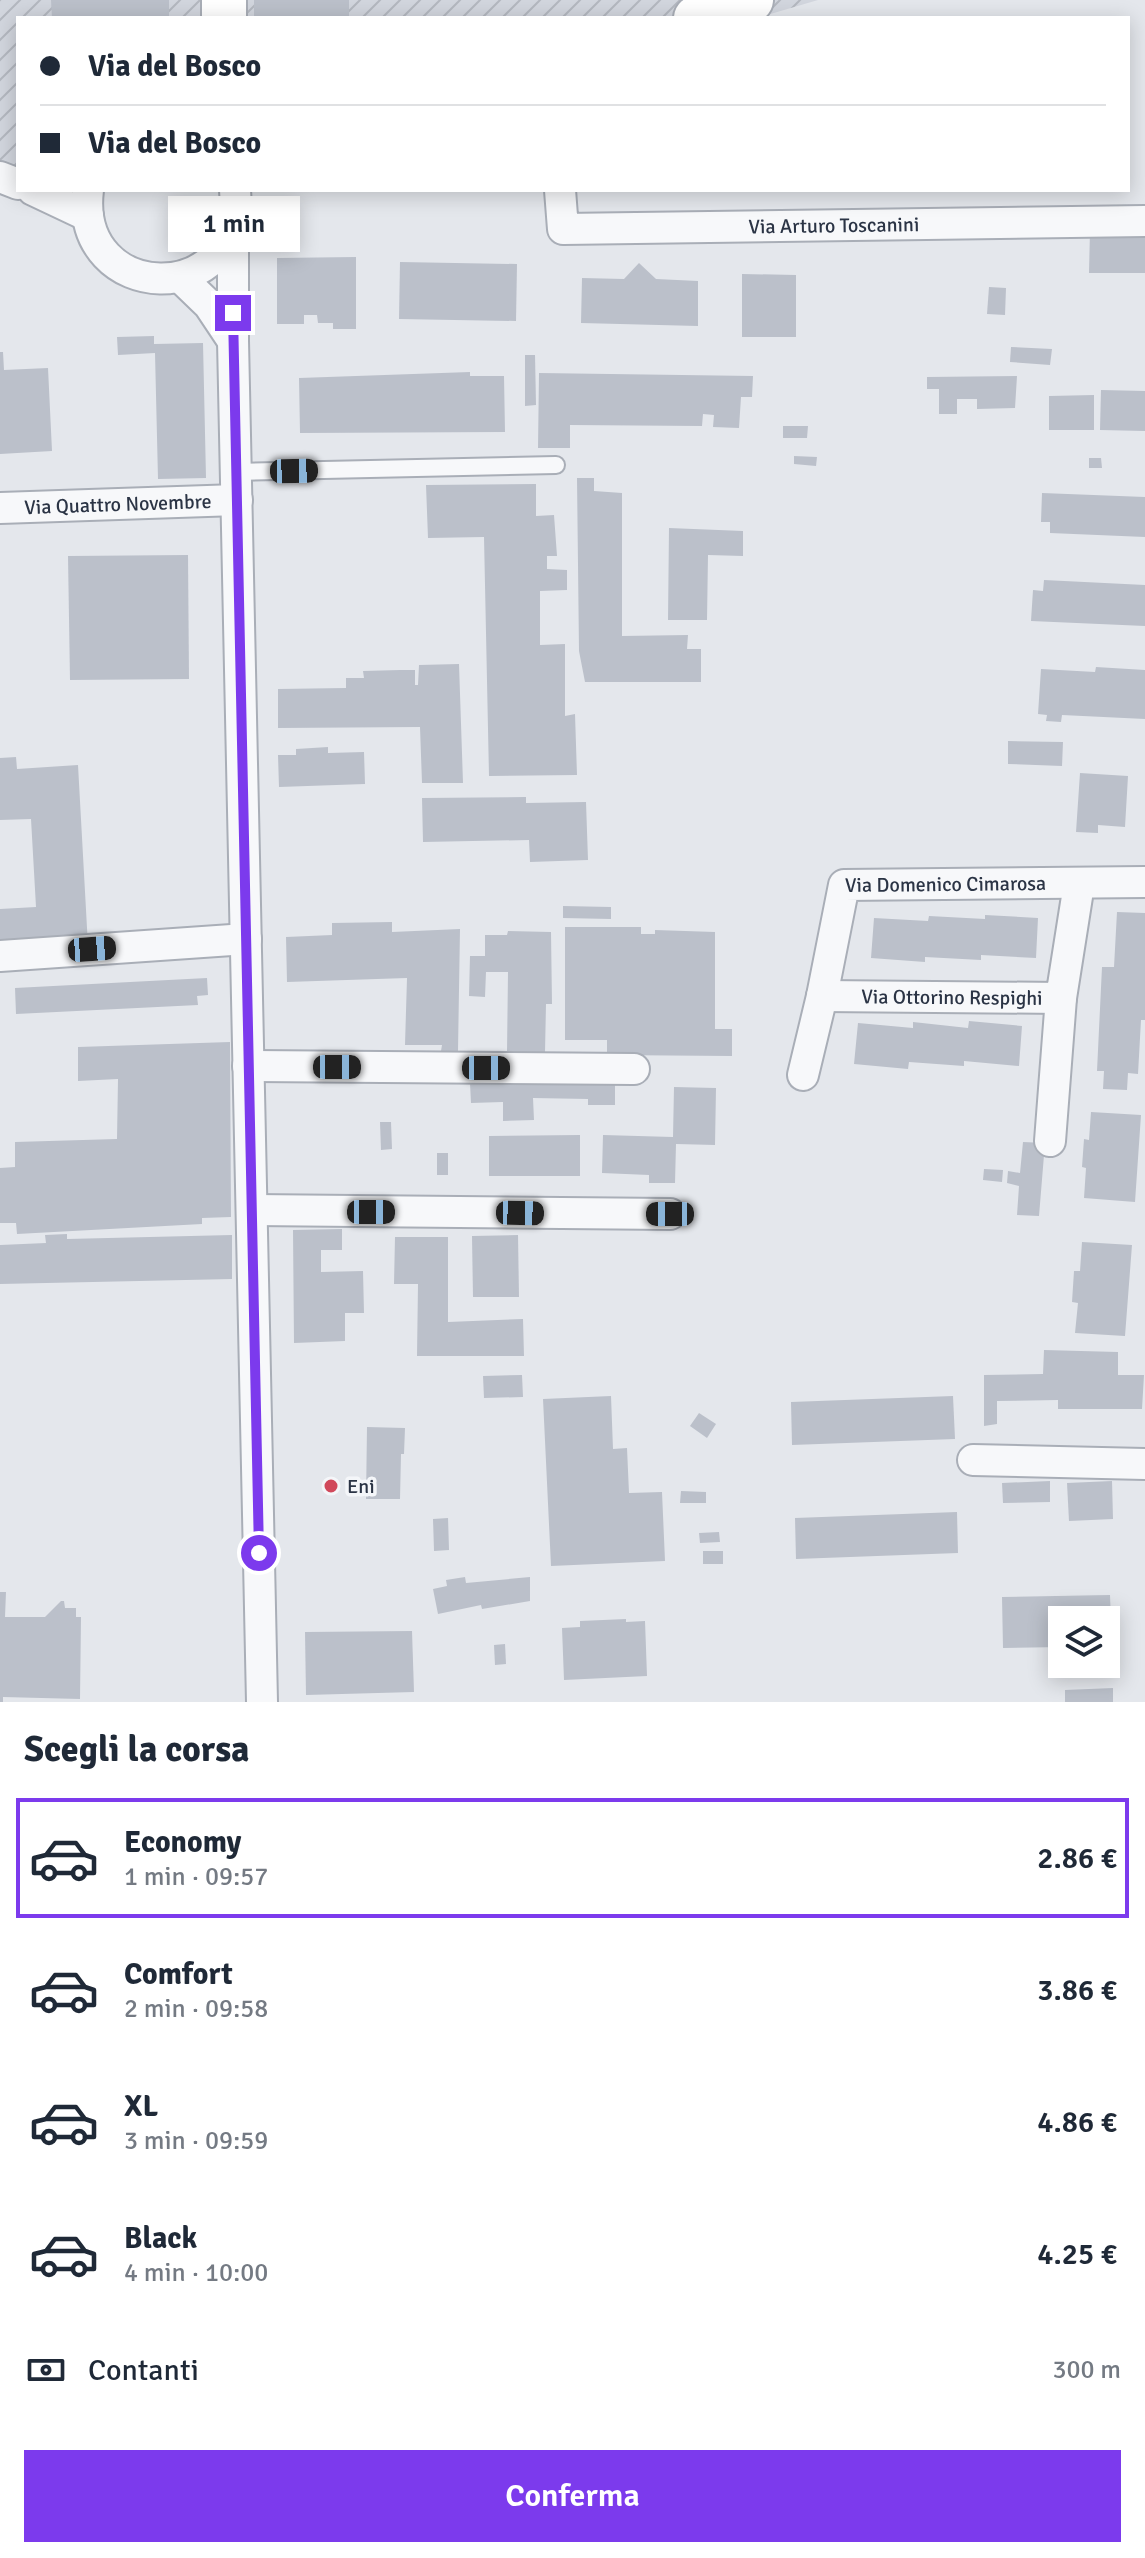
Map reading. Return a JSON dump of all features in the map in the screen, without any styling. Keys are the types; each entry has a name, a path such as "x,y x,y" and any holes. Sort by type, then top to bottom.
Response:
{"street":[{"path":"702,16 751,0"},
{"path":"41,192 88,203 90,229 102,252 119,267 143,278 181,278 204,267 221,251 233,228"},
{"path":"237,192 233,228 233,341 262,1702"},
{"name":"Via Arturo Toscanini","path":"560,192 563,229 1145,221"},
{"path":"181,278 209,305 233,341"},
{"name":"Via Quattro Novembre","path":"0,508 236,486"},
{"name":"Via Domenico Cimarosa","path":"803,1075 844,885 1145,882"},
{"name":"Via Ottorino Respighi","path":"822,996 1061,998 1079,884"},
{"path":"0,956 246,939"},
{"path":"1050,1141 1061,998"},
{"path":"248,1066 634,1069"},
{"path":"252,1210 670,1214"},
{"path":"973,1460 1145,1464"}],"lane":[{"path":"236,486 556,465"}],"shaded area":[{"path":"0,0 818,0 764,16 16,16 16,167 0,169"}],"building":[{"path":"51,0 169,0 169,16 52,16"},
{"path":"254,0 349,0 349,16 254,16"},
{"path":"1090,231 1145,232 1145,273 1089,273"},
{"path":"356,257 356,329 333,329 333,323 318,323 317,315 304,315 304,324 277,324 277,258"},
{"path":"400,262 517,264 516,321 399,319"},
{"path":"639,263 656,279 698,281 698,326 581,323 582,278 624,279"},
{"path":"742,274 796,275 796,337 742,337"},
{"path":"989,287 1006,288 1005,315 987,314"},
{"path":"154,336 154,344 203,343 206,478 158,479 155,353 118,355 117,337"},
{"path":"1011,347 1052,349 1050,365 1010,362"},
{"path":"0,352 3,352 4,370 48,368 52,451 0,454"},
{"path":"525,355 535,355 536,405 525,406"},
{"path":"470,372 470,376 504,376 505,432 300,433 299,378"},
{"path":"539,373 753,376 752,397 741,397 739,428 713,427 714,415 703,414 702,426 570,425 570,448 538,448"},
{"path":"1017,376 1015,408 977,409 977,399 957,399 957,414 939,414 939,389 927,389 927,377"},
{"path":"1101,390 1145,391 1145,431 1100,430"},
{"path":"1094,395 1094,430 1049,430 1049,396"},
{"path":"783,426 808,426 807,438 783,438"},
{"path":"794,456 817,457 816,466 794,464"},
{"path":"1089,458 1101,458 1102,468 1089,468"},
{"path":"577,478 594,478 594,491 622,493 622,636 688,635 687,649 701,649 701,682 585,682 579,651"},
{"path":"536,484 536,516 554,515 557,556 547,556 547,569 567,570 567,590 540,591 540,645 565,644 565,716 575,714 577,775 489,776 484,537 428,538 426,485"},
{"path":"1042,493 1145,497 1145,537 1050,533 1050,522 1041,522"},
{"path":"669,528 743,531 743,556 708,555 707,620 668,620"},
{"path":"188,555 189,679 70,680 68,556"},
{"path":"1044,580 1145,585 1145,626 1031,621 1033,590 1043,591"},
{"path":"459,664 463,783 422,783 420,727 278,728 278,689 346,688 346,678 364,678 363,671 415,670 415,685 418,685 419,665"},
{"path":"1096,667 1145,670 1145,719 1062,715 1061,722 1046,721 1047,715 1038,714 1041,669 1095,672"},
{"path":"1008,741 1063,742 1062,766 1008,764"},
{"path":"328,747 328,753 364,752 365,784 279,787 278,755 296,755 296,749"},
{"path":"16,757 17,769 78,765 88,946 0,951 0,909 36,907 31,819 0,820 0,758"},
{"path":"1080,773 1128,776 1125,827 1098,825 1098,833 1076,832"},
{"path":"526,797 526,803 586,802 588,860 530,862 529,840 423,842 422,798"},
{"path":"563,906 611,907 611,919 563,918"},
{"path":"1117,912 1145,913 1145,1020 1141,1020 1138,1074 1128,1073 1127,1090 1103,1089 1104,1071 1097,1071 1102,967 1114,967"},
{"path":"985,915 1038,918 1036,958 981,955 981,960 925,957 925,962 871,958 874,918 928,921 929,916 985,919"},
{"path":"392,922 392,932 460,929 458,1051 441,1051 442,1045 405,1045 407,978 287,982 286,937 332,935 332,923"},
{"path":"565,927 641,927 641,934 655,934 655,930 715,932 715,1029 732,1029 732,1056 607,1055 607,1040 565,1040"},
{"path":"508,931 551,932 552,1004 546,1004 545,1052 507,1052 508,972 486,972 485,997 469,996 470,956 485,956 485,935 507,935"},
{"path":"207,978 208,995 197,996 198,1005 16,1014 15,988"},
{"path":"969,1021 1022,1026 1019,1066 964,1061 964,1066 909,1062 908,1069 854,1064 858,1023 913,1028 913,1022 968,1028"},
{"path":"230,1042 231,1217 202,1218 202,1224 17,1234 16,1223 0,1223 0,1168 15,1167 15,1142 117,1139 118,1079 78,1081 78,1047"},
{"path":"470,1083 615,1083 615,1105 588,1105 588,1099 533,1098 534,1120 503,1121 503,1102 471,1103"},
{"path":"674,1087 716,1088 715,1145 676,1144 675,1183 649,1183 649,1175 602,1173 603,1135 673,1137"},
{"path":"1091,1112 1141,1115 1135,1202 1084,1198 1084,1139 1089,1140"},
{"path":"380,1122 391,1122 392,1149 381,1150"},
{"path":"580,1135 580,1176 489,1176 489,1136"},
{"path":"1023,1142 1045,1143 1039,1216 1017,1215 1019,1186 1007,1183 1008,1171 1020,1173"},
{"path":"437,1153 448,1153 448,1175 437,1175"},
{"path":"984,1169 1003,1170 1002,1182 983,1180"},
{"path":"342,1229 342,1250 321,1250 321,1272 363,1271 364,1313 345,1313 345,1341 294,1343 293,1230"},
{"path":"67,1234 67,1239 232,1235 232,1279 0,1284 0,1245 46,1243 45,1235"},
{"path":"518,1235 519,1297 473,1297 472,1236"},
{"path":"395,1237 448,1237 448,1322 523,1319 524,1356 417,1356 418,1284 394,1284"},
{"path":"1082,1242 1132,1245 1125,1336 1075,1333 1078,1303 1072,1302 1074,1271 1080,1271"},
{"path":"1044,1350 1118,1352 1118,1375 1144,1375 1142,1409 1058,1409 1058,1400 997,1401 997,1424 984,1426 984,1375 1043,1374"},
{"path":"522,1375 523,1397 484,1398 483,1376"},
{"path":"611,1396 613,1449 627,1448 629,1493 662,1492 665,1561 551,1566 543,1399"},
{"path":"953,1396 955,1439 792,1445 791,1402"},
{"path":"699,1413 716,1424 707,1438 690,1426"},
{"path":"367,1427 405,1428 400,1499 366,1499"},
{"path":"1050,1481 1050,1502 1003,1503 1002,1483"},
{"path":"1112,1481 1113,1519 1069,1521 1067,1483"},
{"path":"681,1491 706,1492 706,1503 680,1503"},
{"path":"957,1512 958,1553 796,1559 795,1518"},
{"path":"448,1518 449,1550 434,1551 433,1519"},
{"path":"719,1532 720,1542 700,1543 699,1533"},
{"path":"703,1551 723,1551 723,1564 703,1564"},
{"path":"465,1577 466,1583 530,1577 530,1601 482,1609 481,1605 438,1614 433,1589 447,1586 446,1580"},
{"path":"0,1592 6,1592 5,1617 45,1617 61,1601 64,1601 65,1608 76,1608 76,1617 81,1617 80,1699 3,1697 3,1702 0,1702"},
{"path":"1110,1595 1110,1606 1048,1606 1048,1647 1003,1648 1002,1597"},
{"path":"626,1619 626,1622 645,1621 647,1676 564,1680 562,1628 580,1627 580,1621"},
{"path":"412,1631 414,1692 306,1695 305,1632"},
{"path":"505,1644 506,1664 495,1665 494,1645"},
{"path":"1113,1688 1113,1702 1065,1702 1065,1690"}],"place":[{"name":"Eni","path":"331,1486"}],"route":[{"path":"233,313 259,1553"}]}
